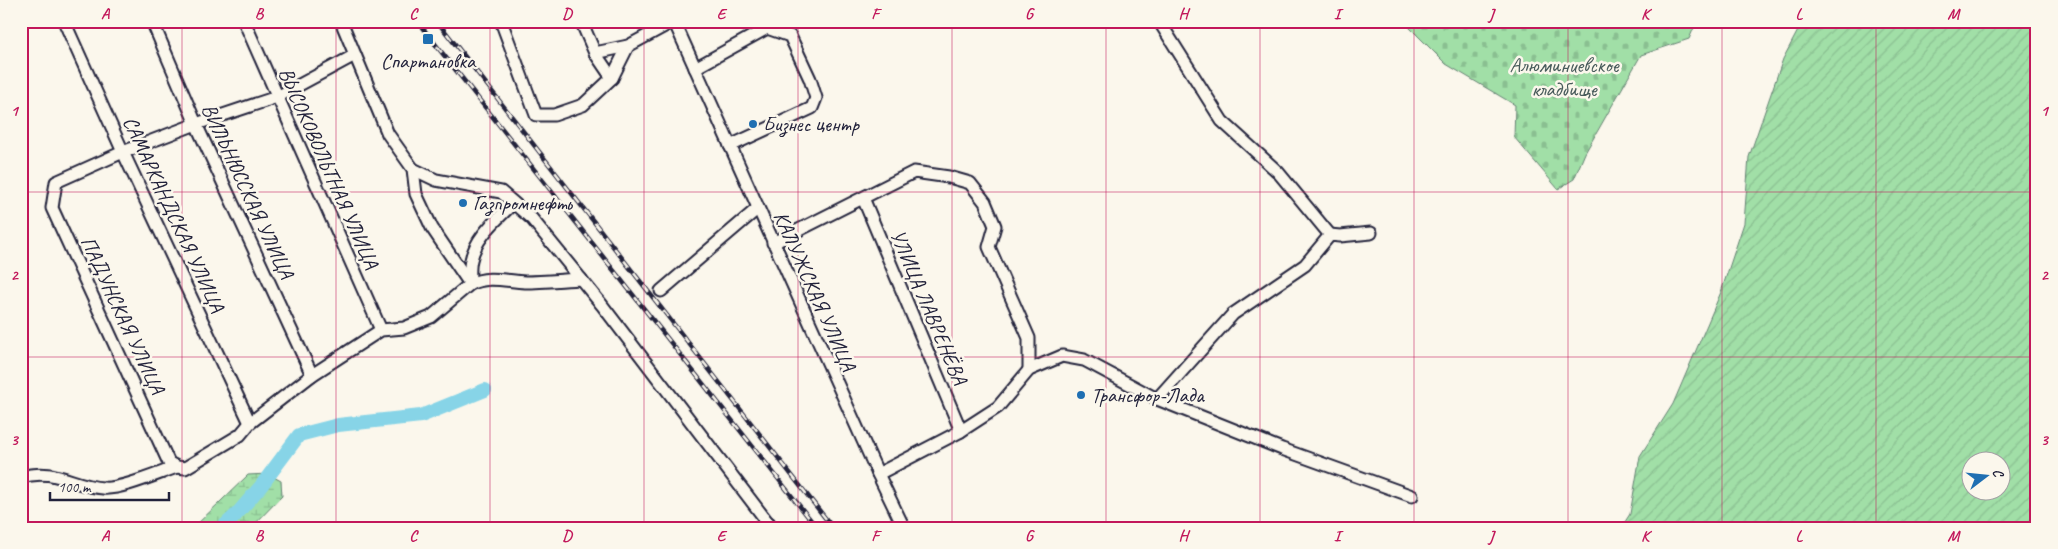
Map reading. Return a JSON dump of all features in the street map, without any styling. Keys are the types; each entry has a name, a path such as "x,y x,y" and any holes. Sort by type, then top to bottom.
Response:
{"street":[{"name":"САМАРКАНДСКАЯ УЛИЦА","path":"64,21 250,423"},
{"name":"ВИЛЬНЮССКАЯ УЛИЦА","path":"152,21 196,124 312,375"},
{"name":"ВЫСОКОВОЛЬТНАЯ УЛИЦА","path":"244,21 381,330"},
{"path":"341,21 388,134 412,169 416,194 432,228 470,284"},
{"path":"501,21 536,115 554,115 583,105 612,78 628,46"},
{"path":"581,21 595,54 612,78"},
{"path":"595,54 628,46 674,21"},
{"name":"КАЛУЖСКАЯ УЛИЦА","path":"674,21 757,209 904,528"},
{"path":"695,68 780,21"},
{"path":"1159,21 1222,121 1278,172 1330,235 1371,233"},
{"path":"730,146 812,108 816,98 810,79 790,36 767,28"},
{"path":"123,152 196,124 277,97 355,55"},
{"name":"ПАДУНСКАЯ УЛИЦА","path":"123,152 56,182 52,208 173,465"},
{"path":"412,169 436,180 501,192 532,219 581,279 770,525 757,528"},
{"path":"773,243 914,172 949,177 970,183 985,202 994,226 989,247 1029,338 1029,370"},
{"name":"УЛИЦА ЛАВРЕНЁВА","path":"862,198 962,431"},
{"path":"470,284 470,262 477,242 513,202"},
{"path":"661,291 757,209"},
{"path":"1158,399 1234,314 1304,265 1330,235"},
{"path":"21,477 31,474 52,474 104,489 123,485 173,465 185,468 240,435 250,423 312,375 381,330 404,328 424,320 446,305 470,284 489,278 525,282 581,279"},
{"path":"878,474 962,431 998,407 1029,370 1062,356 1084,360 1158,399 1282,449 1412,496"}],"green space":[{"name":"Алюминиевское кладбище","path":"1403,21 1697,21 1689,39 1641,55 1585,153 1574,179 1558,189 1514,137 1515,105 1446,64"},
{"path":"1803,21 2037,21 2037,528 1621,528 1630,514 1640,456 1673,404 1721,292 1744,223 1749,157 1783,59"},
{"path":"268,474 281,481 282,496 251,528 193,528 248,475"}],"waterway":[{"path":"222,528 261,486 299,435 338,425 421,416 485,390"}],"railway":[{"path":"417,21 817,528"},
{"path":"437,21 833,528"}],"place":[{"name":"Спартановка","path":"428,39"},
{"name":"Бизнес центр","path":"753,124"},
{"name":"Газпромнефть","path":"463,203"},
{"name":"Трансфор-Лада","path":"1081,395"}]}
